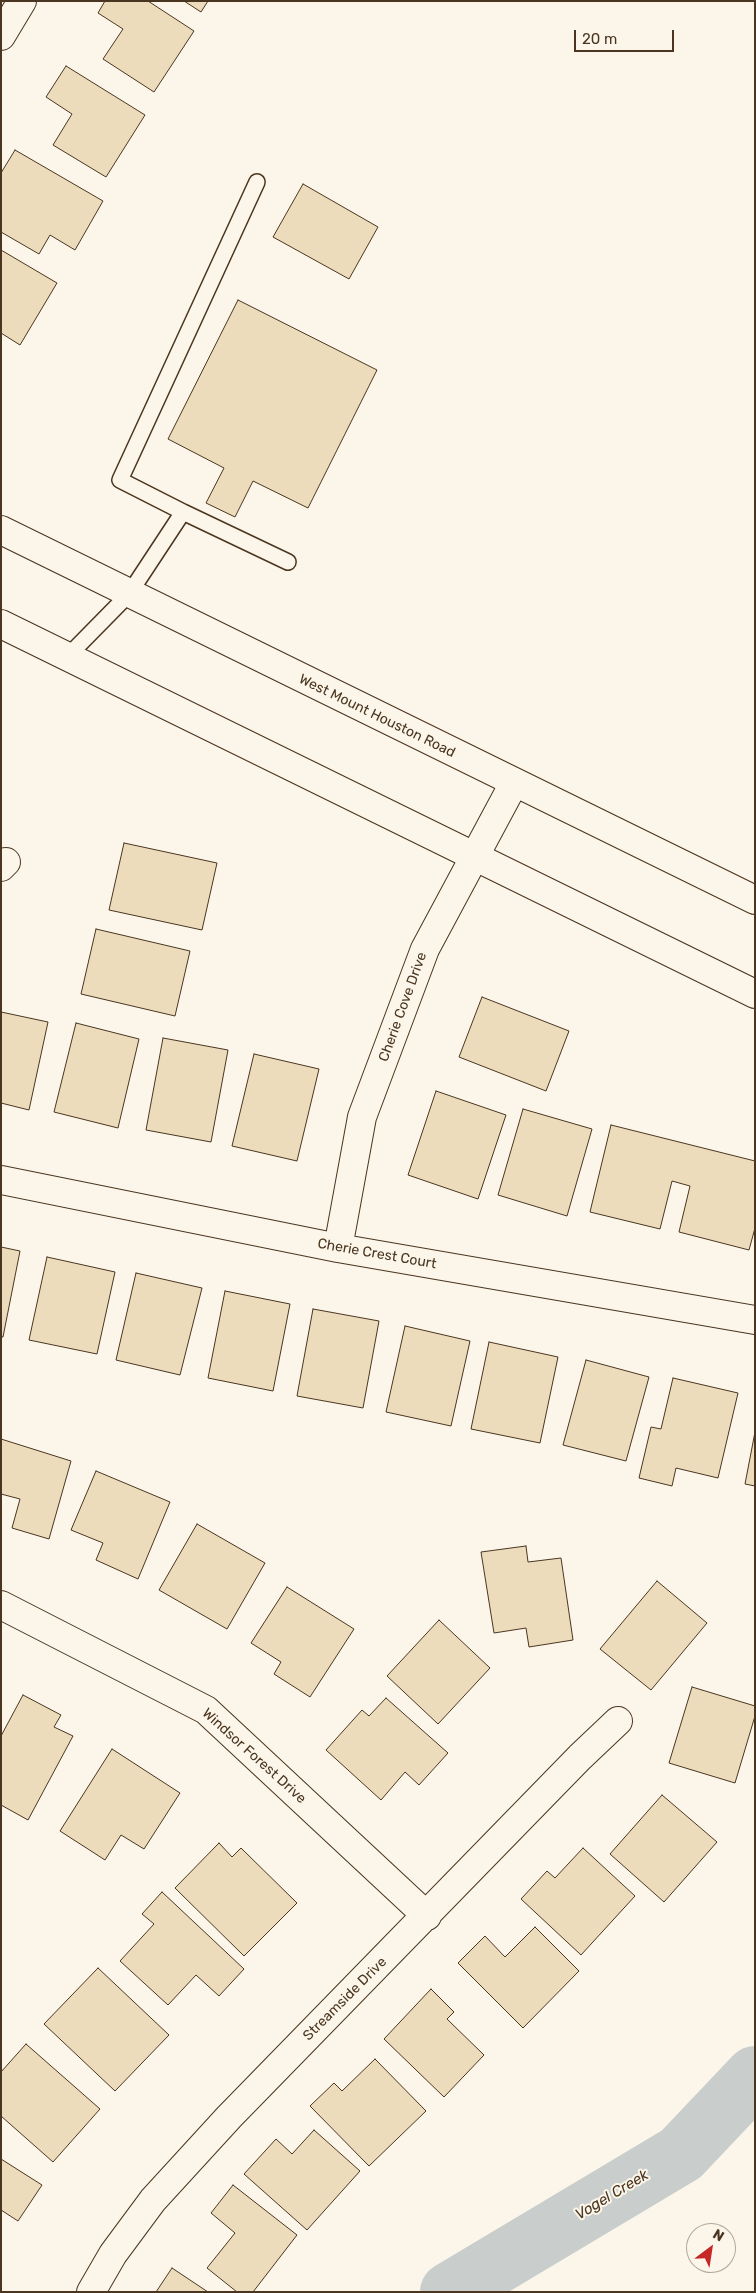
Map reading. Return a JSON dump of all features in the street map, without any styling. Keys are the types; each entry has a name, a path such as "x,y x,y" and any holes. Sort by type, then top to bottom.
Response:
{"street":[{"path":"1,36 22,1"},
{"name":"West Mount Houston Road","path":"1,530 128,594 755,900"},
{"path":"1,624 755,994"},
{"name":"Cherie Cove Drive","path":"338,1248 362,1117 425,949 514,783"},
{"name":"Cherie Crest Court","path":"1,1180 338,1248 755,1320"},
{"name":"Windsor Forest Drive","path":"1,1605 206,1710 427,1916"},
{"name":"Streamside Drive","path":"90,2292 113,2254 153,2200 229,2117 580,1757 618,1721"}],"lane":[{"path":"257,182 120,480 288,562"},
{"path":"67,657 128,594 183,512"}],"building":[{"path":"105,1 148,1 194,31 154,92 103,59 123,29 98,13"},
{"path":"184,1 208,1 201,12"},
{"path":"66,66 145,115 106,177 53,145 72,114 46,97"},
{"path":"15,150 103,201 75,250 50,235 39,254 1,232 1,173"},
{"path":"303,184 378,227 349,279 273,237"},
{"path":"1,250 57,283 20,345 1,333"},
{"path":"238,300 377,370 308,508 253,481 235,517 206,503 224,468 168,439"},
{"path":"124,843 217,863 202,930 109,910"},
{"path":"96,929 190,951 175,1016 81,994"},
{"path":"482,997 569,1031 546,1091 459,1057"},
{"path":"1,1012 48,1022 29,1110 1,1103"},
{"path":"76,1023 139,1039 118,1128 54,1112"},
{"path":"163,1038 228,1050 211,1142 146,1130"},
{"path":"254,1054 319,1069 297,1161 232,1146"},
{"path":"436,1091 506,1115 478,1199 408,1175"},
{"path":"523,1109 592,1129 567,1216 498,1195"},
{"path":"611,1125 755,1161 755,1228 749,1250 679,1232 690,1186 672,1181 660,1229 590,1212"},
{"path":"1,1247 20,1251 3,1337 1,1337"},
{"path":"47,1257 115,1272 97,1354 29,1340"},
{"path":"136,1273 202,1288 180,1375 116,1360"},
{"path":"225,1291 290,1304 273,1391 208,1378"},
{"path":"313,1309 379,1321 363,1408 297,1396"},
{"path":"405,1326 470,1341 451,1426 386,1412"},
{"path":"489,1342 558,1357 540,1443 471,1429"},
{"path":"586,1360 649,1377 626,1461 563,1445"},
{"path":"673,1378 738,1393 718,1478 676,1468 672,1486 639,1478 651,1427 661,1429"},
{"path":"755,1432 755,1486 745,1484"},
{"path":"1,1439 71,1461 49,1539 12,1528 20,1499 1,1494"},
{"path":"96,1471 170,1502 138,1579 96,1560 103,1543 71,1530"},
{"path":"197,1524 265,1563 227,1629 159,1590"},
{"path":"526,1546 528,1562 561,1558 573,1640 529,1647 526,1628 494,1633 481,1552"},
{"path":"657,1581 707,1623 651,1690 600,1649"},
{"path":"287,1587 354,1629 310,1697 274,1674 281,1662 251,1643"},
{"path":"439,1620 490,1668 438,1724 387,1676"},
{"path":"692,1687 755,1706 755,1716 735,1783 669,1763"},
{"path":"23,1695 61,1715 54,1727 73,1736 28,1820 1,1805 1,1736"},
{"path":"386,1698 448,1753 419,1785 405,1772 381,1800 326,1750 362,1710 369,1716"},
{"path":"112,1749 180,1793 144,1849 121,1835 105,1860 60,1831"},
{"path":"662,1795 717,1842 664,1902 610,1854"},
{"path":"219,1843 232,1857 241,1848 297,1903 244,1956 175,1888"},
{"path":"583,1848 635,1896 581,1955 521,1899 547,1871 555,1878"},
{"path":"162,1892 244,1969 219,1996 196,1975 168,2005 120,1961 154,1924 142,1914"},
{"path":"535,1927 579,1971 523,2028 458,1963 485,1936 505,1957"},
{"path":"98,1968 169,2035 115,2091 44,2024"},
{"path":"431,1989 454,2012 447,2019 484,2055 444,2097 384,2039"},
{"path":"26,2044 100,2109 53,2162 1,2116 1,2072"},
{"path":"375,2059 426,2111 369,2166 310,2106 334,2083 342,2091"},
{"path":"314,2130 360,2171 307,2230 244,2174 276,2139 292,2154"},
{"path":"1,2159 42,2185 18,2221 1,2210"},
{"path":"233,2185 297,2235 253,2292 237,2292 207,2268 235,2233 211,2213"},
{"path":"172,2268 208,2292 156,2292"}],"waterway":[{"name":"Vogel Creek","path":"450,2292 681,2154 755,2076"},
{"path":"681,2154 698,2151"}]}
